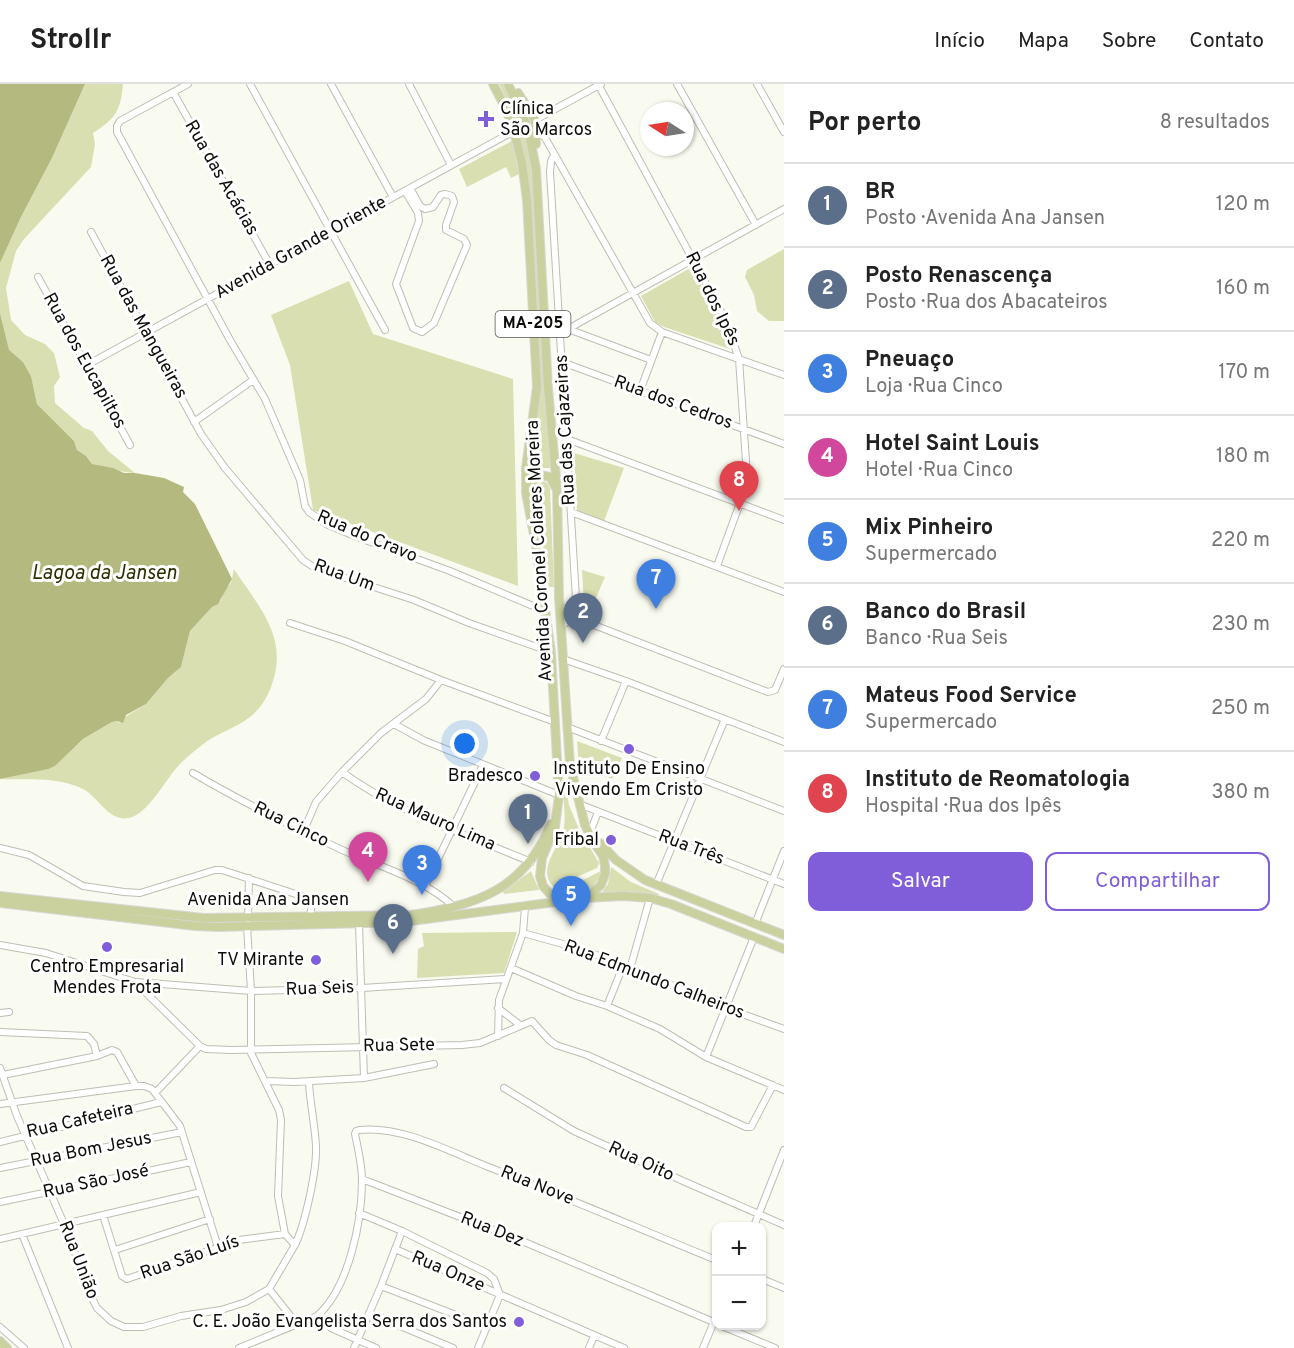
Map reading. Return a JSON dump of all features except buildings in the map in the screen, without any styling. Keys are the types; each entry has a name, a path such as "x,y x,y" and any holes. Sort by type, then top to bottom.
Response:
{"main road":[{"name":"Avenida Coronel Colares Moreira","path":"493,84 507,109 514,131 526,192 537,387 526,484 551,652 559,800 555,827 542,858 540,876 543,886 550,894 567,901"},
{"name":"Avenida Coronel Colares Moreira","path":"509,84 528,128 536,169 548,388 558,495 562,659 570,765 588,832 603,856 606,866 601,885 586,898"},
{"path":"509,84 518,92 535,120 536,169"},
{"path":"535,540 531,493 534,478 542,474 550,477 558,495"},
{"name":"Avenida Ana Jansen","path":"0,903 195,926 310,917 393,916 437,911 471,902 498,890 514,879 531,862 543,841 559,800"},
{"path":"579,804 591,830 616,860 637,876 784,935"},
{"name":"Avenida Ana Jansen","path":"0,896 248,922 359,924 411,922 586,898 623,896 650,898 671,904 784,949"},
{"path":"0,1341 8,1348"}],"street":[{"path":"172,92 188,84"},
{"path":"250,84 385,330"},
{"path":"331,84 393,197"},
{"path":"409,84 451,165"},
{"path":"600,84 535,120 650,323 662,332 784,375"},
{"name":"Rua dos Ipês","path":"600,84 726,321 739,359 747,476 740,503 717,566"},
{"path":"677,84 756,225"},
{"path":"757,84 784,132"},
{"name":"Rua do Cravo","path":"172,92 124,119 117,126 119,136 284,441 300,480 305,506 314,517 357,537 450,571 545,611"},
{"name":"Rua das Acácias","path":"172,92 270,265"},
{"name":"Avenida Grande Oriente","path":"87,365 514,131"},
{"name":"Rua das Cajazeiras","path":"554,155 550,172 577,615"},
{"path":"408,189 420,206 425,209 433,207 441,195 452,196 454,202 446,230 464,239 467,245 434,324 422,332 413,328 396,284 419,221 408,189"},
{"path":"560,330 568,329 784,209"},
{"name":"Rua das Mangueiras","path":"91,232 195,422"},
{"name":"Rua dos Eucapiltos","path":"38,277 130,445"},
{"path":"568,329 651,360"},
{"path":"640,391 662,332"},
{"name":"Rua dos Cedros","path":"562,362 784,444"},
{"path":"195,422 253,380"},
{"name":"Rua Um","path":"195,422 225,468 309,565 414,600 469,623 551,652"},
{"path":"567,439 784,520"},
{"path":"571,512 784,592"},
{"path":"560,608 577,615 581,620 768,692 775,690 784,669"},
{"path":"561,626 577,615"},
{"path":"290,623 345,641 441,680 555,722"},
{"path":"562,659 626,681 784,742"},
{"path":"304,830 316,802 342,772 373,740 426,699 441,680"},
{"path":"601,741 626,681"},
{"path":"656,885 725,719"},
{"path":"394,724 423,740 559,800"},
{"path":"566,727 784,811"},
{"path":"425,886 483,765"},
{"name":"Rua Mauro Lima","path":"342,772 370,791 404,809 531,862"},
{"name":"Rua Cinco","path":"193,773 339,848 425,886 445,898 454,907"},
{"name":"Rua Três","path":"579,804 784,884"},
{"path":"591,830 598,812"},
{"path":"0,848 29,855 83,886 123,892 140,893 215,870 222,870 308,898 312,903 310,917"},
{"path":"755,924 784,851"},
{"path":"249,878 251,1050 254,1061 277,1104 281,1120 278,1191 285,1234 295,1245"},
{"path":"607,1006 626,967 650,898"},
{"path":"498,1036 498,1008 505,979 523,933 525,907"},
{"path":"359,924 365,1046 364,1078"},
{"name":"Rua Edmundo Calheiros","path":"523,933 581,950 665,982 698,998 784,1029"},
{"path":"706,1057 754,937"},
{"path":"0,945 46,953 135,982 200,1046 155,1093"},
{"path":"511,968 660,1029 706,1057 784,1090"},
{"name":"Rua Seis","path":"135,982 251,991 362,988 505,979"},
{"path":"498,1008 520,1025 532,1021 556,1045 587,1055 746,1127 753,1124 773,1085"},
{"path":"0,1013 9,1012"},
{"name":"Rua Sete","path":"200,1046 209,1050 251,1050 462,1045 480,1043 520,1025"},
{"path":"0,1032 87,1036 94,1044 97,1056"},
{"path":"3,1075 97,1056 114,1050 120,1056 136,1086"},
{"path":"266,1081 309,1082 364,1078 434,1064"},
{"name":"Rua União","path":"0,1068 97,1308 111,1321 124,1327 143,1327 181,1316 221,1310 246,1302 269,1289"},
{"path":"297,1324 269,1289 295,1245 304,1220 316,1151 310,1111 309,1082"},
{"path":"0,1104 146,1086 155,1093 182,1132 218,1247"},
{"name":"Rua Oito","path":"504,1088 574,1131 784,1225"},
{"name":"Rua Cafeteira","path":"0,1142 161,1102"},
{"name":"Rua Nove","path":"362,1179 356,1131 385,1129 511,1176 712,1258"},
{"name":"Rua Bom Jesus","path":"0,1168 182,1132"},
{"path":"756,1222 784,1150"},
{"name":"Rua São José","path":"0,1202 191,1162"},
{"path":"239,1348 317,1316 324,1310 340,1284 355,1237 362,1179"},
{"name":"Rua Dez","path":"362,1179 522,1241 712,1319"},
{"path":"0,1239 201,1192"},
{"path":"359,1213 402,1231 487,1273 494,1279 500,1295 478,1348"},
{"path":"103,1215 115,1250 210,1219"},
{"path":"354,1348 402,1231"},
{"path":"22,1234 68,1348"},
{"name":"Rua São Luís","path":"115,1250 122,1276 131,1278 244,1239 285,1234"},
{"name":"Rua Onze","path":"394,1249 624,1348"},
{"path":"766,1281 784,1288"},
{"path":"381,1286 487,1327"},
{"path":"369,1313 453,1348"},
{"path":"317,1316 331,1328 376,1348"},
{"path":"0,1327 24,1348"},
{"path":"703,1348 712,1329"},
{"path":"732,1330 775,1348"},
{"path":"589,1348 594,1336"}],"shaded area":[{"path":"85,84 123,84 121,101 112,118 93,133 95,144 91,167 24,239 16,251 6,288 11,320 25,335 45,344 54,353 60,377 54,386 55,403 84,428 92,431 108,451 135,473 92,464 77,450 74,441 37,404 31,376 23,362 9,351 0,313 0,263 52,158"},
{"path":"499,84 504,84 513,103 531,162 552,468 530,468 541,390 518,130"},
{"path":"512,141 519,174 511,178 506,167 467,187 459,169"},
{"path":"784,249 784,321 769,321 757,311 754,295 745,277 747,270"},
{"path":"692,267 723,327 730,349 655,322 641,296"},
{"path":"349,281 373,334 513,379 518,586 313,510 290,365 271,315"},
{"path":"574,453 624,468 604,521 577,510"},
{"path":"544,481 550,488 554,587 549,587 535,492 536,485"},
{"path":"234,569 261,609 274,637 277,651 276,667 270,689 254,714 211,739 191,754 176,769 151,802 137,815 129,818 116,817 85,790 75,786 55,781 0,779 55,766 83,739 112,722 120,723 125,717 146,704 168,678 181,667 190,631 221,600 225,589 231,583"},
{"path":"582,570 605,577 595,600 584,604"},
{"path":"577,741 622,758 612,779 579,767"},
{"path":"562,784 565,784 569,805 579,829 599,863 597,868 554,887 547,873 564,827"},
{"path":"611,867 631,882 659,894 658,896 602,892 608,884"},
{"path":"531,871 539,890 504,894 503,892"},
{"path":"601,871 595,884 585,892 566,894 559,892"},
{"path":"517,932 504,973 417,978 418,949 424,946 422,933"}],"water":[{"path":"0,84 85,84 52,158 0,263"},
{"name":"Lagoa da Jansen","path":"0,313 9,350 23,362 31,376 37,404 74,441 77,450 92,464 113,468 124,473 164,478 184,487 183,492 195,504 232,579 218,604 212,607 190,631 181,667 168,678 146,704 126,715 123,723 112,722 83,739 55,766 0,779"}],"place":[{"name":"Clínica São Marcos","path":"486,119"},
{"name":"Instituto de Reomatologia","path":"739,511"},
{"name":"Mateus Food Service","path":"656,609"},
{"name":"Posto Renascença","path":"583,643"},
{"name":"Instituto De Ensino Vivendo Em Cristo","path":"629,749"},
{"name":"Bradesco","path":"535,776"},
{"name":"Fribal","path":"611,840"},
{"name":"BR","path":"528,844"},
{"name":"Hotel Saint Louis","path":"368,882"},
{"name":"Pneuaço","path":"422,895"},
{"name":"Mix Pinheiro","path":"571,926"},
{"name":"Centro Empresarial Mendes Frota","path":"107,947"},
{"name":"Banco do Brasil","path":"393,954"},
{"name":"TV Mirante","path":"316,960"},
{"name":"C. E. João Evangelista Serra dos Santos","path":"519,1322"}]}
